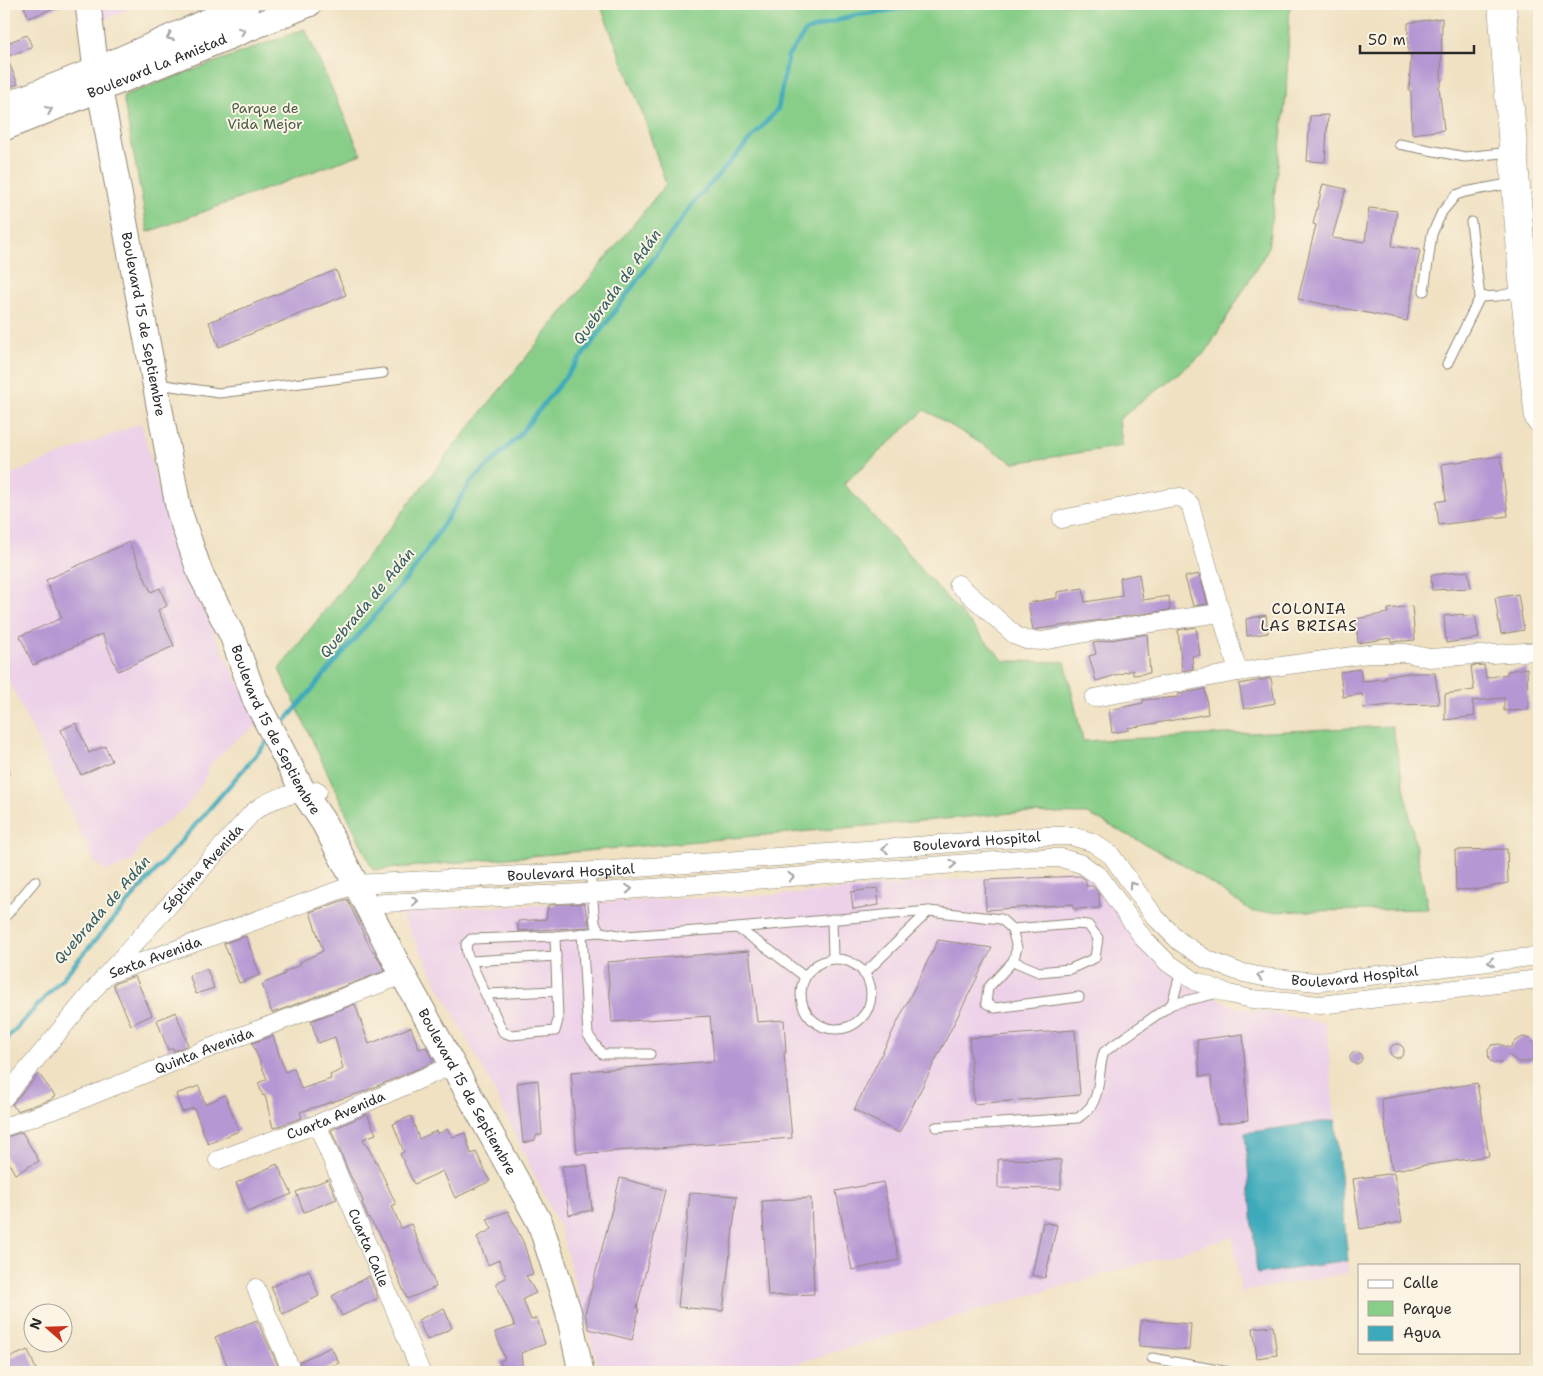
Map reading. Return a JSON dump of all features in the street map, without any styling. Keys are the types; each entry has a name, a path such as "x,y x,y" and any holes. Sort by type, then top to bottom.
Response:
{"main road":[{"path":"1502,4 1524,290 1539,418"}],"street":[{"name":"Boulevard 15 de Septiembre","path":"88,4 98,80 179,511 200,573 232,635 255,699 286,757 311,792"},
{"name":"Boulevard La Amistad","path":"4,128 247,4"},
{"name":"Boulevard La Amistad","path":"4,106 98,80 309,4"},
{"path":"1062,519 1169,498 1181,497 1190,504 1238,672"},
{"path":"958,584 1016,636 1026,640 1042,642 1103,630 1220,613"},
{"name":"Boulevard 15 de Septiembre","path":"232,635 263,678 324,823 403,975 540,1222 568,1310 581,1372"},
{"path":"1094,698 1238,672 1375,653 1406,653 1429,658 1539,651"},
{"name":"Séptima Avenida","path":"106,975 253,812 276,798 311,792"},
{"name":"Boulevard Hospital","path":"361,894 590,871 1043,836 1071,836 1092,842 1111,855 1154,916 1179,941 1206,959 1239,972 1262,977 1318,982 1539,956"},
{"name":"Boulevard Hospital","path":"361,894 591,892 1033,858 1061,858 1082,864 1100,876 1144,939 1168,963 1195,981 1224,992 1252,999 1320,1005 1539,978"},
{"name":"Sexta Avenida","path":"4,1098 106,975 361,894"},
{"name":"Quinta Avenida","path":"4,1127 68,1105 199,1052 403,975"},
{"name":"Cuarta Avenida","path":"218,1160 317,1124 453,1065"},
{"name":"Cuarta Calle","path":"317,1124 420,1372"},
{"path":"256,1288 292,1372"}],"lane":[{"path":"1399,144 1465,156 1513,152"},
{"path":"1424,291 1432,234 1442,212 1456,195 1516,183"},
{"path":"1447,364 1480,298 1472,222"},
{"path":"1480,298 1524,290"},
{"path":"155,384 219,392 384,373"},
{"path":"590,871 594,923 600,932"},
{"path":"4,918 35,881"},
{"path":"864,974 929,911"},
{"path":"555,936 558,1020 555,1031 511,1035 503,1032 467,954 466,944 471,939 555,936 600,932 625,936 929,911 1001,919 1012,929 1017,948 1013,961 988,988 986,1003 996,1008 1079,997"},
{"path":"832,919 833,959"},
{"path":"1012,929 1075,924 1088,925 1098,938 1095,958 1070,970 1039,972 1013,961"},
{"path":"737,928 805,977"},
{"path":"582,933 588,1035 602,1054 650,1054"},
{"path":"471,961 556,956"},
{"path":"833,959 844,960 855,965 864,974 870,991 867,1010 855,1024 838,1030 819,1026 806,1013 800,995 805,977 816,964 833,959"},
{"path":"1172,1004 1181,971"},
{"path":"487,994 557,991"},
{"path":"936,1127 1078,1118 1092,1106 1099,1082 1104,1052 1172,1004 1224,992"},
{"path":"1152,1358 1229,1372"}],"shaded area":[{"path":"98,4 141,4 100,21"},
{"path":"141,423 168,525 225,656 259,724 233,742 210,764 203,782 186,807 146,837 132,861 108,871 95,863 4,670 4,477"},
{"path":"1060,870 1082,870 1192,987 1236,1007 1326,1023 1349,1273 1241,1292 1233,1237 765,1372 600,1372 560,1228 489,1080 399,911 797,894"}],"green space":[{"path":"600,4 1290,4 1286,96 1268,249 1206,352 1119,419 1122,446 1014,463 925,410 844,484 1004,661 1065,662 1083,741 1392,726 1428,909 1253,912 1181,863 1088,814 1012,813 373,870 279,669 452,449 666,184 642,112"},
{"name":"Parque de Vida Mejor","path":"305,29 361,154 148,232 123,96"}],"water":[{"path":"1335,1120 1348,1261 1257,1274 1245,1133"}],"building":[{"path":"23,4 62,4 63,5 29,18"},
{"path":"1442,18 1441,85 1439,86 1444,130 1412,134 1411,91 1409,91 1411,54 1408,54 1408,23"},
{"path":"27,35 32,47 9,56 5,44"},
{"path":"4,51 18,84 4,89"},
{"path":"1328,115 1325,162 1307,161 1310,116"},
{"path":"1323,184 1346,189 1332,238 1365,242 1369,208 1397,211 1392,246 1420,250 1407,321 1298,299 1316,225 1313,224"},
{"path":"336,270 346,295 219,347 209,322"},
{"path":"1501,456 1508,516 1439,525 1436,502 1446,500 1442,464"},
{"path":"129,542 151,592 160,588 167,606 158,610 174,646 118,671 102,634 33,665 20,636 62,618 46,580"},
{"path":"1468,571 1471,588 1432,590 1431,575"},
{"path":"1139,574 1143,600 1169,596 1170,610 1033,630 1028,603 1057,598 1057,592 1083,588 1085,602 1122,596 1120,578"},
{"path":"1199,574 1208,604 1193,606 1185,577"},
{"path":"1518,594 1524,630 1501,634 1495,598"},
{"path":"1412,606 1415,640 1391,642 1391,638 1358,643 1356,619 1388,613 1388,609"},
{"path":"1463,614 1463,616 1475,615 1479,638 1446,643 1444,616"},
{"path":"1266,615 1268,633 1247,636 1246,619"},
{"path":"1196,627 1200,655 1192,656 1193,669 1182,671 1178,630"},
{"path":"1147,634 1150,673 1133,675 1133,670 1096,681 1089,656 1096,654 1093,643"},
{"path":"1484,665 1486,678 1507,674 1507,671 1527,668 1528,710 1504,711 1504,698 1472,701 1475,716 1445,720 1445,694 1474,690 1471,666"},
{"path":"1360,669 1362,681 1386,679 1385,676 1409,673 1435,673 1439,704 1391,705 1363,708 1362,694 1343,697 1340,672"},
{"path":"1271,678 1275,703 1244,709 1239,684"},
{"path":"1205,689 1208,714 1128,728 1129,730 1112,733 1109,710 1143,703 1143,700 1179,697 1178,694"},
{"path":"76,723 89,753 105,746 112,761 81,775 61,730"},
{"path":"1507,849 1508,883 1480,889 1456,890 1455,850"},
{"path":"1080,876 1086,880 1086,886 1093,886 1099,894 1100,908 1073,909 1073,904 986,910 985,880"},
{"path":"877,888 879,905 853,909 851,892"},
{"path":"347,899 372,951 374,951 385,971 272,1013 262,984 285,974 284,972 300,965 300,962 323,951 310,912"},
{"path":"584,903 590,927 518,931 518,921 546,919 548,905"},
{"path":"246,936 260,975 239,983 224,943"},
{"path":"938,940 992,948 899,1133 854,1110"},
{"path":"749,951 757,1022 784,1020 786,1053 784,1053 792,1138 577,1154 571,1072 714,1061 710,1016 612,1022 607,962"},
{"path":"207,969 214,988 196,994 189,975"},
{"path":"135,976 152,1015 131,1025 113,984"},
{"path":"355,1004 369,1044 411,1027 419,1049 426,1047 434,1062 363,1092 300,1112 302,1118 273,1128 265,1095 263,1096 258,1083 267,1079 252,1043 273,1036 285,1072 294,1068 301,1089 331,1079 330,1075 343,1069 335,1037 318,1043 311,1021"},
{"path":"176,1012 188,1045 174,1051 173,1048 168,1050 157,1020"},
{"path":"1075,1030 1080,1095 974,1104 969,1038"},
{"path":"1243,1034 1248,1120 1218,1124 1211,1076 1200,1076 1197,1040"},
{"path":"1523,1037 1530,1039 1536,1045 1536,1054 1531,1061 1518,1062 1509,1055 1501,1063 1494,1063 1489,1060 1488,1050 1492,1045 1499,1044 1510,1048 1515,1041"},
{"path":"1397,1044 1402,1046 1404,1051 1402,1056 1397,1058 1392,1056 1390,1051 1392,1046"},
{"path":"1354,1052 1358,1052 1362,1058 1358,1064 1354,1064 1350,1060 1350,1056"},
{"path":"39,1074 55,1096 50,1100 17,1111 12,1104"},
{"path":"538,1080 542,1135 537,1135 535,1140 523,1143 517,1083"},
{"path":"1477,1083 1489,1156 1392,1170 1381,1099"},
{"path":"199,1086 205,1104 225,1095 239,1131 208,1144 194,1108 182,1112 176,1094"},
{"path":"367,1114 376,1134 363,1139 377,1163 396,1204 392,1206 401,1228 411,1224 436,1287 407,1299 380,1234 368,1217 362,1203 363,1201 331,1130"},
{"path":"411,1116 419,1139 436,1131 438,1134 447,1129 453,1137 465,1133 471,1154 476,1152 490,1181 455,1198 443,1171 414,1184 400,1154 404,1152 393,1124"},
{"path":"22,1132 39,1161 15,1174 4,1154 4,1138"},
{"path":"998,1159 1061,1160 1061,1189 998,1188"},
{"path":"277,1164 292,1194 248,1212 236,1183"},
{"path":"587,1165 592,1210 569,1215 562,1166"},
{"path":"1394,1173 1402,1222 1360,1229 1353,1179"},
{"path":"620,1178 665,1190 637,1308 639,1309 632,1340 589,1329 585,1314"},
{"path":"328,1179 337,1199 304,1212 296,1192"},
{"path":"883,1182 899,1260 852,1270 836,1191"},
{"path":"690,1193 737,1196 723,1311 678,1307"},
{"path":"811,1198 814,1294 768,1296 762,1201"},
{"path":"508,1211 524,1244 533,1274 526,1276 536,1293 523,1299 531,1320 537,1318 545,1344 521,1353 523,1372 502,1372 500,1361 505,1359 495,1332 515,1326 496,1283 506,1278 499,1260 488,1265 477,1237 492,1229 487,1219"},
{"path":"1043,1222 1057,1225 1045,1278 1032,1275"},
{"path":"309,1270 319,1296 283,1314 271,1287"},
{"path":"369,1276 378,1298 342,1316 332,1296"},
{"path":"444,1308 452,1328 427,1340 418,1320"},
{"path":"257,1320 281,1372 230,1372 215,1337"},
{"path":"1141,1320 1191,1324 1189,1350 1139,1346"},
{"path":"1273,1326 1277,1355 1257,1358 1253,1328"},
{"path":"331,1347 339,1363 317,1372 302,1372 299,1362"},
{"path":"22,1352 30,1354 37,1372 4,1372 4,1360"}],"waterway":[{"name":"Quebrada de Adán","path":"280,727 415,568 471,482 516,439 586,351 694,202 778,109 788,56 806,31 851,16 908,8 910,4"},
{"name":"Quebrada de Adán","path":"4,1042 60,981 268,741"}],"district":[{"name":"COLONIA LAS BRISAS","path":"1309,618"}]}
